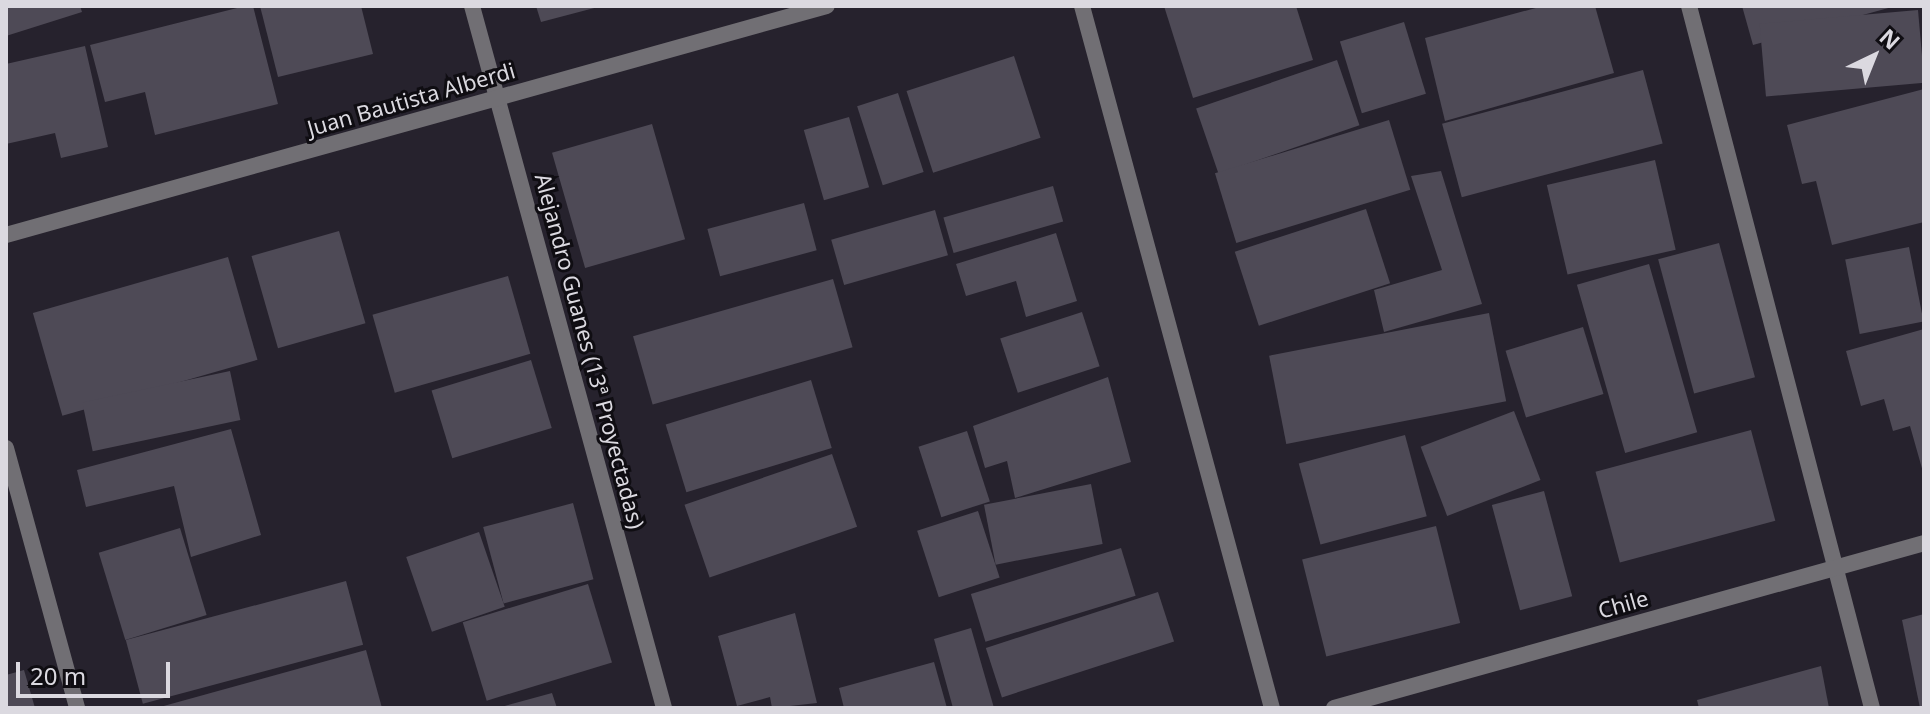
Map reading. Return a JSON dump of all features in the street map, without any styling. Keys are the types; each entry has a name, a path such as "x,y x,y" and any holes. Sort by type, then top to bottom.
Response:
{"street":[{"name":"Alejandro Guanes (13ª Proyectadas)","path":"472,6 664,708"},
{"name":"Juan Bautista Alberdi","path":"6,235 827,6"},
{"path":"1082,6 1272,708"},
{"path":"1689,6 1872,708"},
{"path":"6,448 77,708"},
{"name":"Chile","path":"1334,708 1924,543"}],"building":[{"path":"6,6 80,6 82,12 6,36"},
{"path":"253,6 278,104 155,135 145,92 105,102 90,45"},
{"path":"260,6 361,6 373,54 278,77"},
{"path":"536,6 598,6 598,7 541,22"},
{"path":"1164,6 1296,6 1313,60 1193,98"},
{"path":"1543,6 1595,6 1614,73 1445,121 1425,38"},
{"path":"1742,6 1892,6 1892,7 1753,45"},
{"path":"1918,10 1924,83 1766,97 1760,24"},
{"path":"1404,22 1426,94 1362,113 1340,42"},
{"path":"85,46 108,147 61,158 55,133 6,144 6,64"},
{"path":"1014,56 1041,138 933,173 907,91"},
{"path":"1337,60 1359,125 1219,174 1196,109"},
{"path":"1643,70 1663,143 1462,197 1442,124"},
{"path":"1924,89 1924,222 1832,245 1816,181 1802,184 1787,125"},
{"path":"898,93 924,172 883,185 857,106"},
{"path":"849,117 869,187 824,200 804,130"},
{"path":"1389,120 1410,190 1236,243 1215,173"},
{"path":"652,124 685,239 585,268 552,153"},
{"path":"1655,160 1676,250 1568,275 1547,185"},
{"path":"1441,171 1482,304 1384,332 1374,290 1442,270 1411,176"},
{"path":"1053,186 1063,222 954,253 943,217"},
{"path":"804,203 817,250 720,276 707,229"},
{"path":"1366,209 1390,283 1259,326 1235,252"},
{"path":"935,210 948,255 844,285 831,240"},
{"path":"339,231 365,323 278,348 252,256"},
{"path":"1056,233 1077,301 1026,317 1016,281 966,296 956,264"},
{"path":"1719,243 1755,377 1694,394 1658,259"},
{"path":"1909,247 1924,322 1860,334 1845,259"},
{"path":"228,257 257,360 62,416 33,313"},
{"path":"1649,264 1697,432 1625,453 1577,285"},
{"path":"508,276 530,354 395,393 372,315"},
{"path":"833,279 853,347 653,405 633,336"},
{"path":"1082,312 1100,366 1018,393 1000,339"},
{"path":"1489,313 1506,401 1286,444 1269,356"},
{"path":"1583,327 1603,394 1526,418 1506,351"},
{"path":"1924,329 1923,472 1910,426 1893,431 1884,399 1861,406 1846,351"},
{"path":"531,360 552,428 452,458 432,390"},
{"path":"230,371 240,420 93,451 82,402"},
{"path":"1108,377 1131,462 1015,498 1007,461 985,468 973,426"},
{"path":"811,380 832,448 686,492 666,424"},
{"path":"1514,411 1541,480 1447,516 1421,447"},
{"path":"231,429 261,535 191,557 174,486 86,507 77,470"},
{"path":"1751,430 1775,521 1620,562 1595,472"},
{"path":"967,431 990,501 941,517 918,447"},
{"path":"1405,435 1427,516 1320,545 1299,463"},
{"path":"832,454 857,527 710,578 684,505"},
{"path":"1091,484 1103,544 996,565 984,505"},
{"path":"1544,491 1572,596 1520,610 1492,505"},
{"path":"573,503 593,579 504,603 483,527"},
{"path":"978,511 1000,578 939,597 917,531"},
{"path":"1436,526 1460,623 1326,656 1302,559"},
{"path":"180,528 207,615 125,640 99,553"},
{"path":"479,532 505,607 432,632 406,557"},
{"path":"1121,548 1136,596 985,642 971,594"},
{"path":"346,581 363,645 143,704 126,640"},
{"path":"588,584 612,662 487,701 463,622"},
{"path":"1158,592 1174,641 1002,697 986,648"},
{"path":"795,613 817,703 772,708 770,697 737,706 718,636"},
{"path":"1924,614 1924,707 1920,708 1902,620"},
{"path":"971,628 994,708 953,708 934,639"},
{"path":"366,650 382,708 160,708 160,707"},
{"path":"934,662 947,708 844,708 839,688"},
{"path":"1821,666 1829,708 1699,708 1697,700"},
{"path":"24,670 35,708 6,708 6,675"},
{"path":"552,693 557,708 501,708 501,707"}]}
